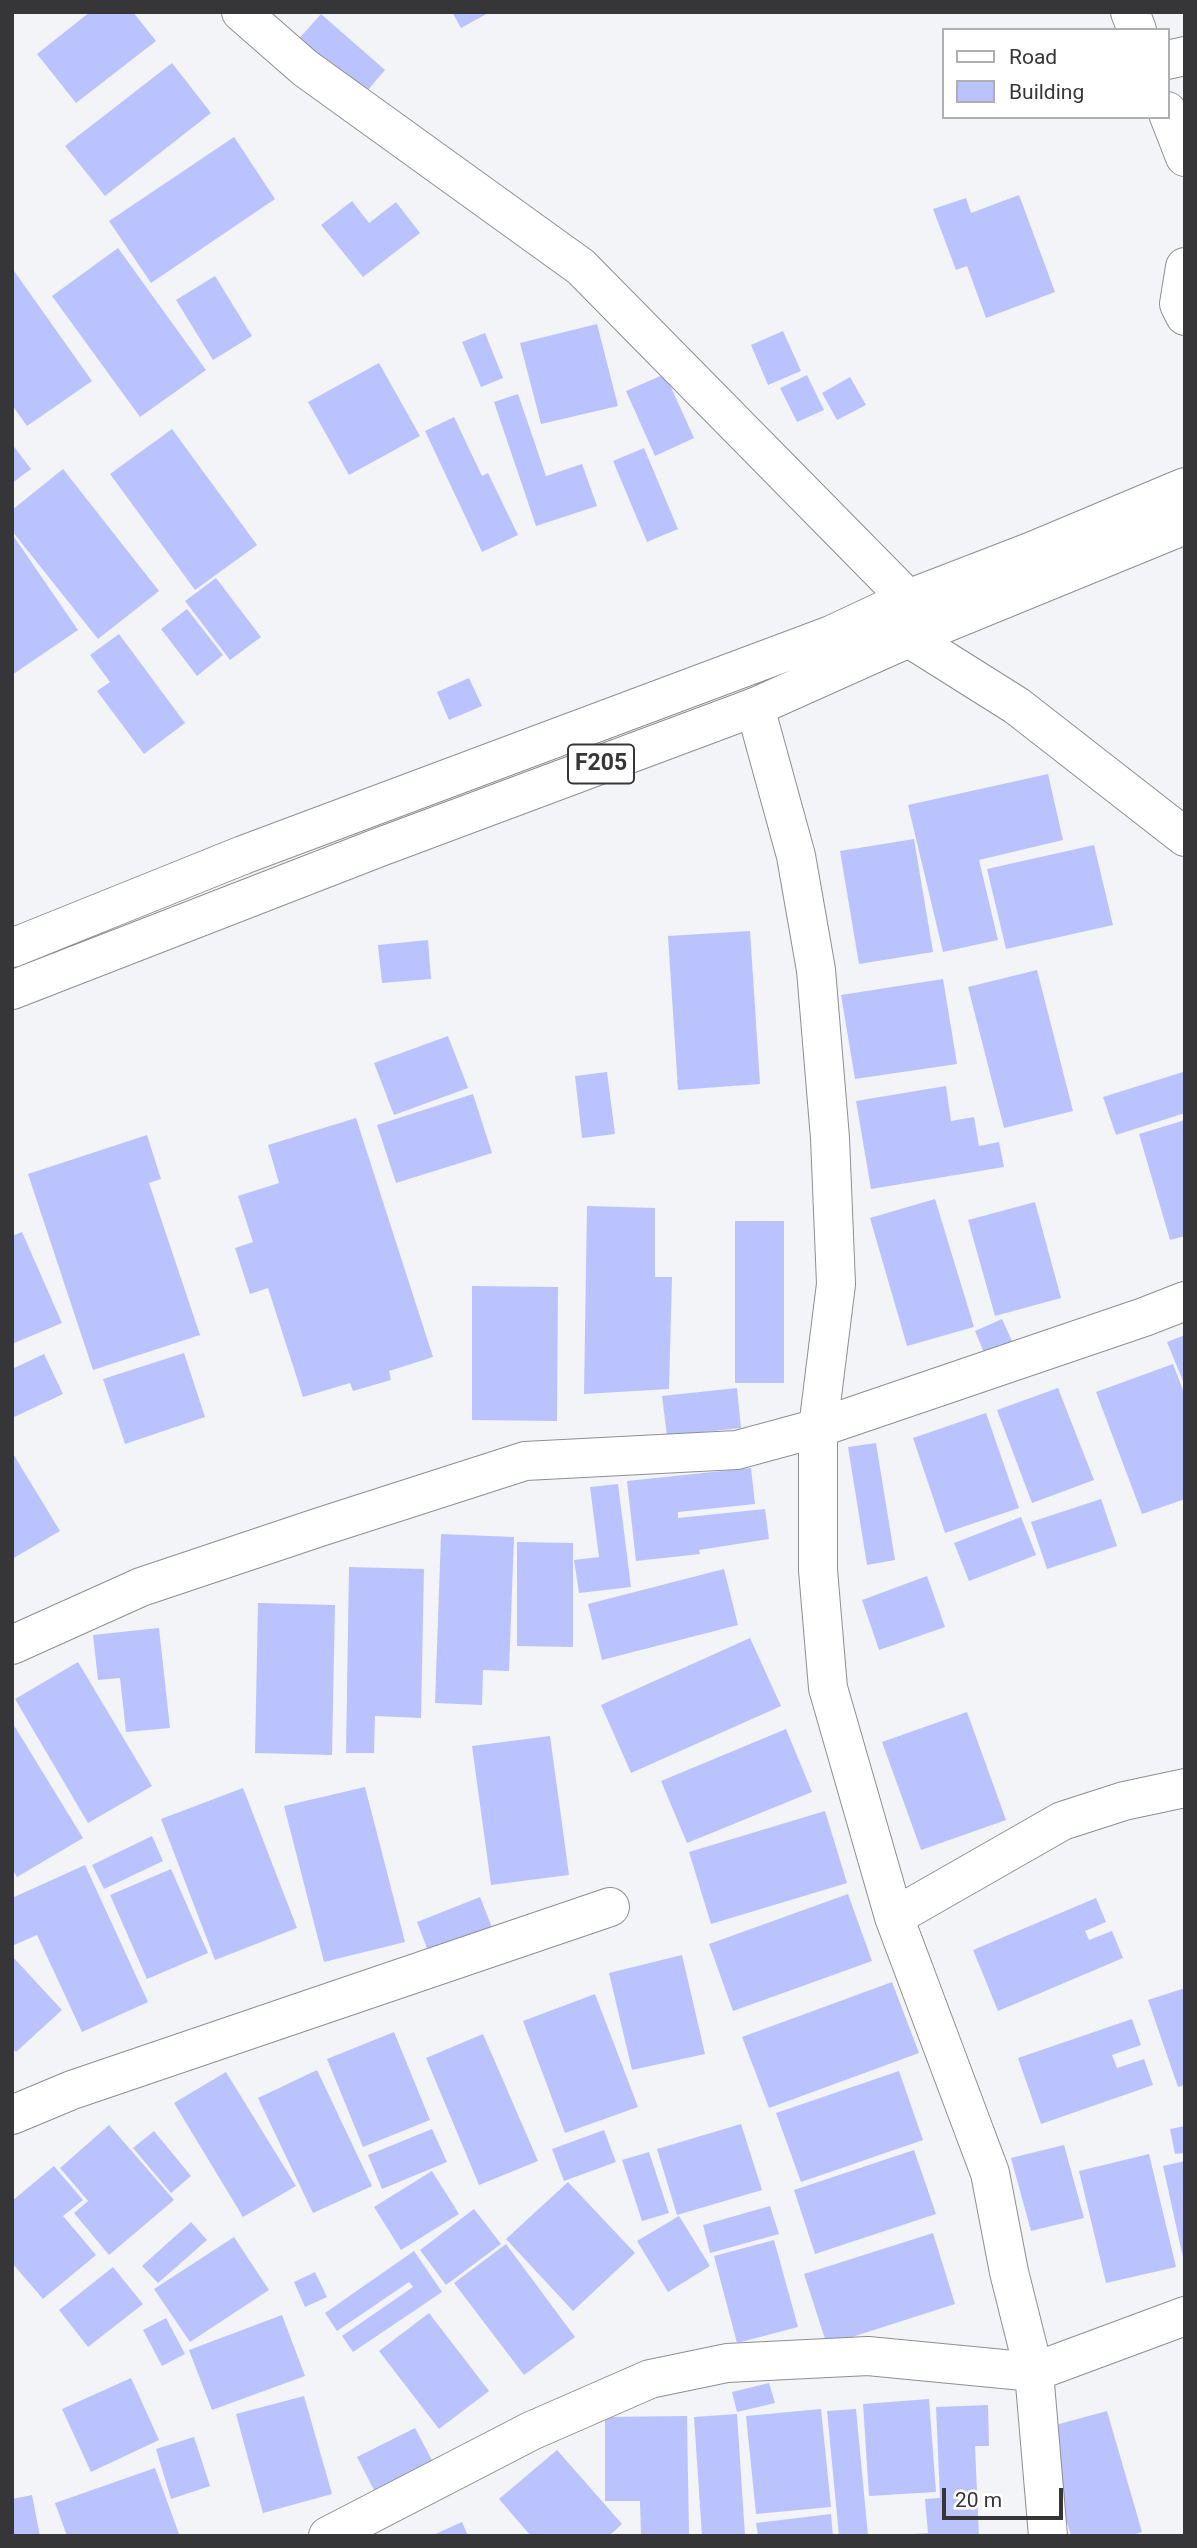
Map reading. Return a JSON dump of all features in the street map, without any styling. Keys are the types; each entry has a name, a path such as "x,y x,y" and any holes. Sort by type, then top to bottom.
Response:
{"street":[{"path":"241,12 305,68 581,267 908,599"},
{"path":"1169,116 1185,157"},
{"path":"1185,267 1179,304 1185,316"},
{"name":"F205","path":"12,948 243,855 831,635 908,599 1030,552 1185,487"},
{"name":"F205","path":"12,990 380,847 755,707 909,638 1185,525"},
{"path":"909,638 1017,706 1185,837"},
{"path":"755,707 796,856 817,983 831,1138 836,1284 818,1428 818,1570 828,1688 894,1917 990,2174 1009,2272 1034,2372 1048,2536"},
{"path":"12,1645 141,1587 526,1461 737,1450 818,1428 1185,1301"},
{"path":"894,1917 1062,1821 1124,1801 1185,1788"},
{"path":"12,2115 72,2090 610,1907"},
{"path":"328,2536 531,2431 650,2379 727,2362 868,2356 1034,2372 1185,2316"}],"building":[{"path":"90,12 133,12 156,41 76,103 37,54"},
{"path":"452,12 490,12 461,28"},
{"path":"321,14 385,70 361,98 296,42"},
{"path":"172,63 211,113 105,196 65,146"},
{"path":"234,137 275,199 151,283 109,221"},
{"path":"1019,195 1055,292 986,318 967,266 956,270 933,209 966,198 971,213"},
{"path":"352,201 369,223 396,202 420,233 363,277 321,225"},
{"path":"118,248 206,370 140,417 52,296"},
{"path":"12,268 92,381 27,426 12,405"},
{"path":"215,276 252,336 213,360 176,300"},
{"path":"597,324 618,406 541,424 520,343"},
{"path":"783,331 801,371 768,385 751,345"},
{"path":"485,333 503,378 481,387 462,342"},
{"path":"379,363 420,436 349,475 308,402"},
{"path":"665,374 694,438 655,456 626,391"},
{"path":"807,375 824,410 797,422 780,388"},
{"path":"850,377 866,405 837,420 822,393"},
{"path":"518,394 546,476 582,464 597,506 536,526 494,402"},
{"path":"454,417 482,476 488,473 518,535 482,552 425,431"},
{"path":"172,429 257,545 195,590 110,474"},
{"path":"12,444 31,469 12,483"},
{"path":"644,448 678,529 647,542 613,461"},
{"path":"63,469 159,591 98,639 12,531 12,510"},
{"path":"12,534 78,630 12,675"},
{"path":"216,578 261,637 230,660 185,601"},
{"path":"187,609 223,655 197,676 161,629"},
{"path":"119,634 185,723 144,754 97,691 110,682 90,655"},
{"path":"469,678 482,706 449,720 437,692"},
{"path":"1048,774 1063,840 979,860 998,940 943,952 908,805"},
{"path":"914,839 933,952 859,964 840,851"},
{"path":"1094,845 1113,925 1006,949 987,869"},
{"path":"750,931 760,1084 678,1090 668,936"},
{"path":"428,940 431,979 382,983 378,945"},
{"path":"1037,970 1073,1111 1004,1128 968,987"},
{"path":"943,979 957,1064 855,1079 841,995"},
{"path":"448,1036 468,1088 394,1115 374,1063"},
{"path":"607,1072 615,1134 582,1138 575,1076"},
{"path":"1183,1072 1185,1113 1116,1135 1103,1097"},
{"path":"946,1086 951,1121 974,1117 979,1146 999,1142 1004,1167 871,1189 856,1101"},
{"path":"473,1094 492,1153 396,1183 377,1125"},
{"path":"356,1118 433,1357 389,1371 391,1380 353,1391 350,1383 303,1397 268,1288 250,1294 235,1248 253,1242 238,1196 279,1183 268,1145"},
{"path":"1185,1120 1185,1236 1170,1240 1139,1134"},
{"path":"147,1135 161,1179 149,1183 200,1335 93,1370 28,1174"},
{"path":"935,1199 974,1327 907,1346 870,1218"},
{"path":"1035,1202 1061,1298 995,1316 968,1220"},
{"path":"587,1206 655,1208 655,1277 672,1277 669,1389 584,1394"},
{"path":"735,1221 784,1221 784,1383 735,1383"},
{"path":"22,1232 62,1323 12,1344 12,1236"},
{"path":"472,1286 558,1287 557,1421 472,1420"},
{"path":"1002,1319 1013,1343 985,1355 975,1331"},
{"path":"1185,1335 1185,1386 1167,1342"},
{"path":"184,1353 205,1417 125,1444 103,1379"},
{"path":"44,1354 63,1394 12,1418 12,1369"},
{"path":"1173,1364 1185,1395 1185,1499 1142,1514 1096,1392"},
{"path":"737,1388 741,1428 667,1436 662,1396"},
{"path":"1058,1388 1094,1480 1032,1503 997,1410"},
{"path":"986,1413 1019,1508 945,1533 913,1438"},
{"path":"876,1443 895,1560 867,1565 848,1447"},
{"path":"12,1452 60,1531 12,1559"},
{"path":"751,1468 755,1504 678,1512 678,1518 765,1509 769,1539 699,1550 700,1554 636,1561 627,1481"},
{"path":"618,1484 631,1587 579,1593 574,1560 599,1557 590,1487"},
{"path":"1101,1499 1117,1546 1047,1569 1031,1522"},
{"path":"1021,1517 1036,1555 969,1581 954,1543"},
{"path":"441,1534 514,1537 509,1671 483,1670 482,1705 435,1703"},
{"path":"517,1542 573,1543 573,1647 517,1646"},
{"path":"349,1567 424,1569 421,1718 375,1716 374,1753 346,1753"},
{"path":"724,1569 738,1625 602,1660 588,1604"},
{"path":"927,1576 945,1627 879,1650 862,1600"},
{"path":"258,1603 335,1605 332,1755 255,1753"},
{"path":"159,1628 170,1728 126,1732 120,1678 98,1680 93,1635"},
{"path":"750,1638 781,1706 631,1773 601,1705"},
{"path":"78,1662 152,1786 88,1823 15,1699"},
{"path":"967,1712 1006,1820 921,1850 882,1742"},
{"path":"12,1722 83,1838 17,1877 12,1869"},
{"path":"786,1729 812,1792 687,1843 661,1781"},
{"path":"550,1736 569,1875 491,1885 472,1746"},
{"path":"365,1787 405,1942 324,1962 284,1806"},
{"path":"243,1788 297,1928 215,1960 161,1819"},
{"path":"825,1811 847,1883 711,1924 689,1852"},
{"path":"152,1836 163,1861 104,1889 92,1865"},
{"path":"85,1865 148,2002 82,2032 37,1935 12,1946 12,1898"},
{"path":"171,1869 208,1953 147,1979 110,1895"},
{"path":"848,1894 872,1961 733,2011 709,1944"},
{"path":"480,1897 497,1940 433,1964 417,1922"},
{"path":"1096,1898 1106,1922 1085,1931 1089,1940 1112,1931 1123,1958 998,2011 973,1950"},
{"path":"682,1955 705,2054 632,2070 609,1973"},
{"path":"12,1956 62,2010 16,2052 12,2048"},
{"path":"892,1982 919,2053 769,2108 742,2037"},
{"path":"1185,1988 1185,2085 1178,2087 1148,2000"},
{"path":"595,1994 638,2107 565,2133 523,2021"},
{"path":"1132,2019 1141,2045 1112,2055 1117,2068 1144,2059 1153,2085 1041,2124 1018,2058"},
{"path":"394,2032 430,2120 363,2147 327,2059"},
{"path":"483,2034 538,2161 479,2185 426,2058"},
{"path":"317,2070 372,2186 313,2213 258,2098"},
{"path":"899,2071 923,2140 801,2182 776,2113"},
{"path":"226,2072 296,2186 243,2217 174,2103"},
{"path":"741,2124 762,2190 677,2215 657,2149"},
{"path":"109,2125 174,2200 109,2255 74,2213 88,2201 60,2168"},
{"path":"1185,2126 1185,2153 1175,2154 1170,2129"},
{"path":"432,2129 447,2162 382,2189 368,2155"},
{"path":"604,2130 616,2162 564,2181 552,2149"},
{"path":"154,2131 191,2176 171,2193 133,2148"},
{"path":"1064,2145 1084,2218 1031,2231 1011,2158"},
{"path":"914,2150 936,2214 815,2254 794,2190"},
{"path":"649,2152 669,2213 642,2221 622,2160"},
{"path":"1149,2154 1176,2267 1106,2283 1079,2171"},
{"path":"1185,2161 1185,2262 1184,2262 1163,2166"},
{"path":"54,2166 83,2200 63,2216 96,2255 43,2299 12,2263 12,2201"},
{"path":"432,2171 459,2214 401,2250 374,2207"},
{"path":"568,2182 635,2253 573,2311 506,2239"},
{"path":"770,2206 779,2234 710,2253 703,2225"},
{"path":"474,2209 501,2244 446,2285 420,2250"},
{"path":"679,2216 710,2266 668,2292 637,2241"},
{"path":"191,2222 207,2240 158,2283 142,2266"},
{"path":"933,2233 955,2304 827,2345 804,2274"},
{"path":"234,2237 269,2290 190,2342 154,2289"},
{"path":"774,2240 798,2327 737,2343 714,2256"},
{"path":"506,2244 575,2337 524,2375 454,2283"},
{"path":"414,2251 442,2292 353,2352 342,2336 413,2287 409,2282 337,2331 325,2313"},
{"path":"113,2267 143,2304 88,2347 59,2310"},
{"path":"315,2272 327,2297 305,2307 294,2282"},
{"path":"429,2313 489,2391 439,2429 379,2351"},
{"path":"282,2315 305,2376 212,2410 189,2350"},
{"path":"166,2318 185,2354 162,2366 143,2330"},
{"path":"131,2378 159,2440 91,2472 62,2409"},
{"path":"769,2383 775,2403 737,2412 732,2392"},
{"path":"304,2396 332,2494 263,2513 236,2414"},
{"path":"929,2399 936,2492 869,2496 863,2404"},
{"path":"988,2405 989,2446 975,2446 979,2536 913,2536 928,2533 925,2499 940,2498 936,2407"},
{"path":"821,2409 831,2507 756,2514 746,2416"},
{"path":"856,2409 868,2536 839,2536 827,2411"},
{"path":"1107,2411 1142,2532 1129,2536 1071,2536 1041,2429"},
{"path":"737,2414 745,2536 702,2536 694,2417"},
{"path":"687,2416 689,2536 641,2536 640,2501 605,2501 605,2417"},
{"path":"415,2428 433,2462 374,2490 357,2457"},
{"path":"194,2437 210,2486 171,2499 156,2449"},
{"path":"557,2450 622,2524 609,2536 531,2536 499,2499"},
{"path":"155,2468 179,2534 67,2536 55,2503"},
{"path":"32,2495 40,2536 12,2536 12,2499"},
{"path":"831,2514 833,2536 758,2536 756,2523"},
{"path":"462,2522 468,2536 431,2536"}]}
